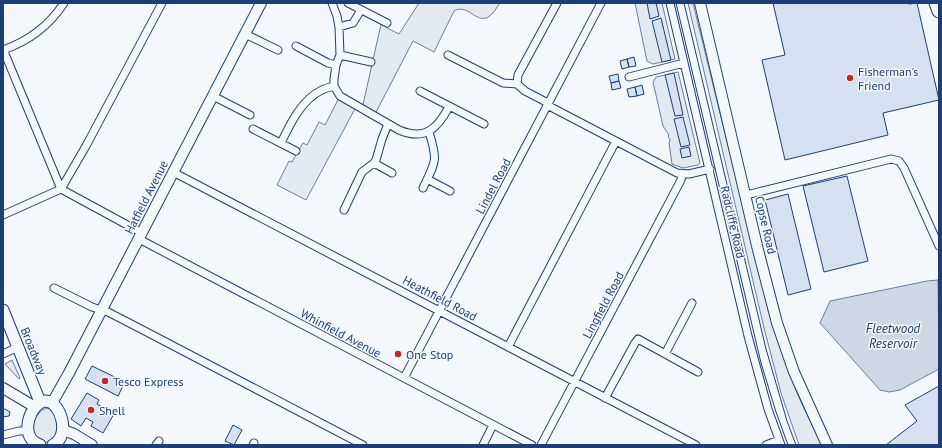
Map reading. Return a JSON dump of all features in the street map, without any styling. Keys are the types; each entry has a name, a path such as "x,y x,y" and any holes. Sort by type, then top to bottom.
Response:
{"highway":[{"path":"936,3 939,11"}],"main road":[{"name":"Broadway","path":"3,310 18,347 38,405"},
{"path":"36,444 30,438 27,431 28,423 38,405 48,401 52,403 59,411 60,440"}],"street":[{"path":"62,190 3,50 29,39 56,14 64,3"},
{"path":"3,215 62,190 162,3"},
{"path":"332,3 339,27 340,55 336,65 334,86 337,94 388,124 409,134 415,135 429,132 439,122 449,107"},
{"path":"348,3 387,23"},
{"path":"517,84 518,75 557,3"},
{"name":"Lindel Road","path":"404,378 601,3"},
{"name":"Radcliffe Road","path":"670,3 748,336 768,409 780,442"},
{"name":"Copse Road","path":"700,3 758,250 777,323 794,372 827,445"},
{"name":"Hatfield Avenue","path":"52,403 141,236 259,4"},
{"path":"339,27 353,23 361,10"},
{"path":"245,34 278,50"},
{"path":"296,46 328,63 336,65"},
{"path":"340,55 371,62"},
{"path":"448,55 503,83 517,84 525,91 548,104 677,173 682,174 710,169"},
{"path":"629,77 684,63"},
{"path":"281,143 301,107 311,97 322,90 334,86"},
{"path":"420,91 484,124"},
{"path":"213,96 250,115"},
{"path":"344,210 362,172 374,163 378,156 382,139 388,124"},
{"path":"253,129 296,151"},
{"path":"423,188 435,160 434,148 429,132"},
{"path":"508,347 616,141"},
{"path":"746,195 891,159 899,161 904,168 939,246"},
{"path":"374,163 392,173"},
{"name":"Heathfield Road","path":"173,172 440,310 696,445"},
{"name":"Lingfield Road","path":"541,445 681,180 682,174"},
{"path":"427,179 450,191"},
{"name":"Whinfield Avenue","path":"62,190 141,236 404,378 532,445"},
{"path":"54,288 139,328 363,445"},
{"path":"665,354 692,303"},
{"path":"605,398 638,339 698,372"},
{"path":"3,354 18,347"},
{"path":"3,388 38,405"},
{"path":"483,445 493,425"},
{"path":"3,435 27,431"},
{"path":"60,440 74,434 92,445"},
{"path":"766,445 780,442"}],"shaded area":[{"path":"419,3 500,3 493,13 487,18 477,17 461,9 454,11 434,52 413,41 374,116 362,109 382,20 387,23 387,28 399,34"},
{"path":"635,3 662,3 675,59 653,64 647,61"},
{"path":"688,3 693,3 762,285 780,347 804,409 825,445 799,445 781,393 764,328"},
{"path":"678,72 700,163 698,165 683,168 672,164 669,135 663,126 653,82 656,77"},
{"path":"340,96 357,105 306,200 277,185 289,161 292,162 303,143 307,145 319,122 325,125"},
{"path":"12,360 20,378 19,379 5,364"},
{"path":"48,408 55,416 58,434 51,440 44,442 34,436 32,425 40,412"}],"water":[{"name":"Fleetwood Reservoir","path":"938,280 939,369 900,390 889,392 880,390 820,323 830,301"}],"building":[{"path":"647,3 656,3 659,16 650,19"},
{"name":"Fisherman's Friend","path":"773,3 917,3 939,100 883,113 888,135 785,160 762,60 785,55"},
{"path":"661,18 671,60 662,62 652,21"},
{"path":"634,57 636,66 629,67 627,59"},
{"path":"627,59 629,67 622,69 620,61"},
{"path":"674,73 683,115 675,116 665,75"},
{"path":"618,74 619,81 611,83 609,76"},
{"path":"619,81 621,88 612,90 611,83"},
{"path":"642,85 644,94 637,96 635,87"},
{"path":"635,87 637,96 629,97 627,89"},
{"path":"683,117 690,145 681,147 674,119"},
{"path":"689,147 691,156 682,158 680,149"},
{"path":"847,176 868,261 824,272 803,186"},
{"path":"788,194 811,289 788,295 765,200"},
{"name":"Tesco Express","path":"92,366 125,382 118,396 85,379"},
{"path":"939,386 939,445 886,445 917,421 905,405"},
{"name":"Shell","path":"87,393 99,400 97,404 114,414 103,433 91,426 93,422 86,418 81,426 71,419"},
{"path":"3,408 10,412 9,416 3,417"},
{"path":"233,425 242,430 234,445 225,441"}],"tram line":[{"path":"676,3 761,363 788,445"},
{"path":"684,3 766,349 787,421 796,445"}],"place":[{"name":"Fisherman's Friend","path":"850,78"},
{"name":"One Stop","path":"398,354"},
{"name":"Tesco Express","path":"105,381"},
{"name":"Shell","path":"91,410"}]}
